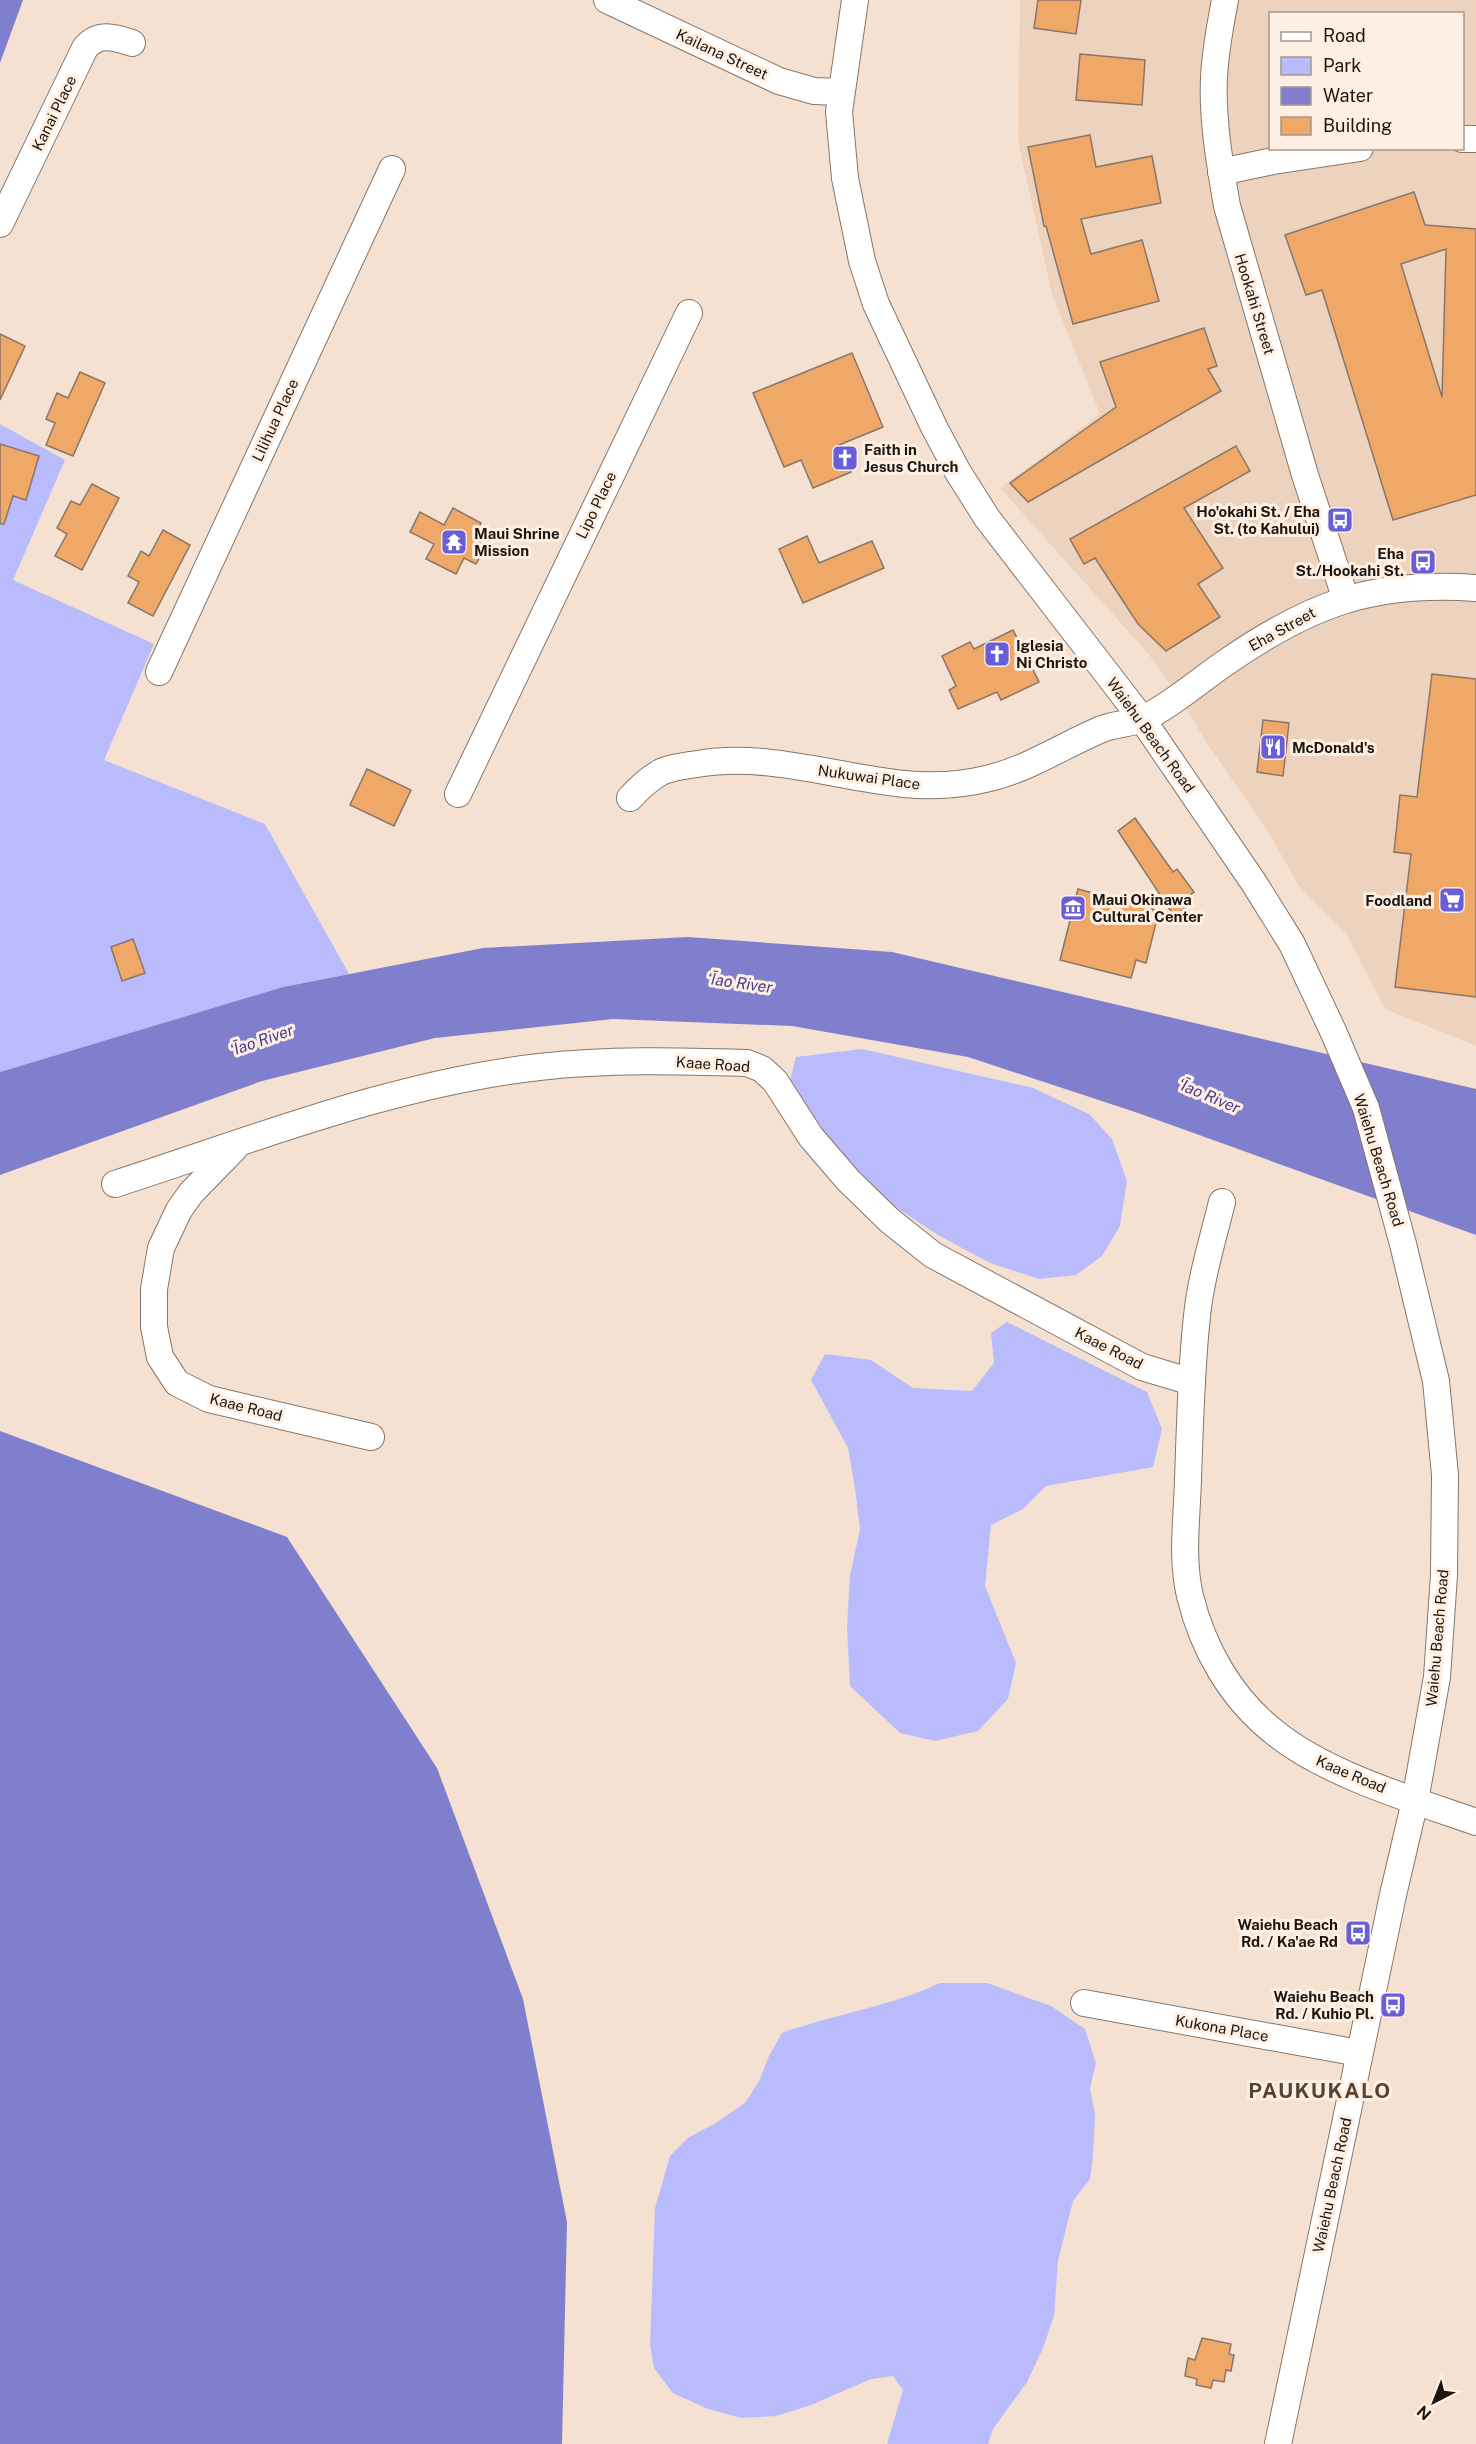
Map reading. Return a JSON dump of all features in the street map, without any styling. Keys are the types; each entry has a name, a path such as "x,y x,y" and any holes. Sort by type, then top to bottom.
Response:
{"street":[{"name":"Kailana Street","path":"607,0 778,81 814,91 841,92"},
{"name":"Waiehu Beach Road","path":"855,0 839,112 845,178 862,261 876,304 945,450 987,518 1142,719 1221,834 1292,944 1366,1108 1403,1244 1436,1381 1445,1475 1444,1575 1437,1677 1415,1801 1359,2053 1278,2444"},
{"name":"Hookahi Street","path":"1224,0 1214,78 1214,103 1227,206 1305,475 1346,600"},
{"name":"Kanai Place","path":"0,225 85,48 93,39 101,38 113,37 132,43"},
{"path":"1221,172 1273,161 1347,150"},
{"name":"Lilihua Place","path":"159,672 392,168"},
{"name":"Lipo Place","path":"458,794 689,313"},
{"name":"Eha Street","path":"1142,719 1288,622 1323,607 1408,587 1476,588"},
{"name":"Nukuwai Place","path":"630,798 644,783 672,768 706,762 740,760 775,762 903,784 960,784 1016,771 1104,728 1142,719"},
{"name":"Kaae Road","path":"115,1184 335,1113 435,1085 538,1067 642,1060 747,1063 762,1069 775,1081 811,1137 848,1180 889,1220 933,1255 1142,1367 1192,1382"},
{"name":"Kaae Road","path":"238,1144 191,1193 178,1210 161,1248 153,1289 154,1327 160,1357 177,1383 209,1400 371,1437"},
{"name":"Kaae Road","path":"1222,1202 1203,1278 1197,1316 1192,1382 1185,1567 1197,1621 1220,1671 1254,1714 1296,1749 1321,1762 1415,1801 1476,1822"},
{"name":"Kukona Place","path":"1084,2003 1359,2053"}],"shaded area":[{"path":"1020,0 1476,0 1476,1046 1385,1009 1346,933 1299,886 1266,828 1206,742 1178,694 1146,651 1000,488 1100,414 1052,294 1018,141"}],"green space":[{"path":"0,424 65,460 13,580 154,644 104,760 265,824 349,974 283,987 0,1072"},
{"path":"862,1049 1033,1088 1089,1114 1112,1139 1127,1181 1120,1226 1102,1256 1076,1275 1039,1279 990,1263 938,1235 882,1198 835,1158 790,1080 796,1057"},
{"path":"1007,1322 1147,1392 1162,1429 1153,1467 1046,1486 1023,1509 991,1525 985,1586 1016,1663 1008,1699 978,1731 935,1741 900,1733 850,1686 847,1627 850,1576 860,1529 855,1488 848,1448 811,1380 825,1354 871,1360 913,1388 972,1391 994,1363 991,1333"},
{"path":"940,1983 987,1983 1051,2006 1085,2029 1096,2063 1090,2088 1095,2115 1090,2179 1073,2201 1058,2261 1054,2316 1043,2348 1027,2382 993,2429 988,2444 887,2444 903,2390 893,2376 871,2379 811,2405 776,2416 741,2418 708,2409 673,2393 654,2368 650,2345 655,2208 670,2156 689,2137 716,2123 746,2102 759,2081 782,2033 901,1998"}],"water":[{"path":"0,0 23,0 0,63"},
{"name":"ʻĪao River","path":"688,937 892,952 1476,1089 1476,1235 1138,1113 968,1057 792,1026 613,1019 435,1038 262,1081 0,1175 0,1072 283,987 483,948"},
{"path":"0,1431 287,1537 437,1768 523,1999 567,2222 562,2444 0,2444"}],"building":[{"path":"1038,0 1081,0 1076,34 1034,28"},
{"path":"1080,54 1145,60 1142,105 1076,100"},
{"path":"1090,135 1096,167 1152,156 1161,203 1081,219 1091,254 1142,240 1159,301 1073,324 1046,226 1044,226 1028,147"},
{"path":"1414,192 1425,225 1476,229 1476,495 1393,520 1322,290 1306,295 1285,235","holes":["1446,249 1442,397 1401,264"]},
{"path":"1204,328 1217,366 1208,369 1221,391 1028,502 1010,483 1116,407 1100,362"},
{"path":"0,334 25,346 0,400"},
{"path":"852,353 883,427 839,445 851,472 813,488 801,460 784,467 753,393"},
{"path":"80,372 105,383 73,456 46,445 55,423 46,419 57,393 68,398"},
{"path":"0,444 39,456 26,500 13,496 4,524 0,524"},
{"path":"1236,446 1250,471 1184,508 1223,568 1198,584 1220,617 1166,651 1138,624 1095,558 1084,564 1070,539"},
{"path":"92,484 119,498 82,570 55,556 67,534 57,528 71,501 80,505"},
{"name":"Maui Shrine Mission","path":"453,508 481,523 473,539 486,546 476,564 464,558 456,574 426,559 434,544 410,532 420,512 444,525"},
{"path":"163,530 190,545 153,616 128,603 139,582 128,576 141,551 149,556"},
{"path":"807,536 819,563 872,541 884,568 803,603 779,549"},
{"path":"1013,630 1039,682 1001,700 997,692 958,709 949,690 956,686 942,656 970,642 974,649"},
{"path":"1432,674 1476,679 1476,997 1395,987 1411,854 1394,852 1400,795 1417,797"},
{"name":"McDonald's","path":"1263,720 1289,723 1283,776 1257,772"},
{"path":"367,769 411,790 394,826 350,805"},
{"path":"1135,818 1173,872 1177,869 1194,892 1186,898 1191,904 1174,916 1118,831"},
{"path":"1078,889 1159,911 1146,963 1136,960 1131,978 1060,960"},
{"path":"133,939 145,973 122,981 111,947"},
{"path":"1202,2338 1231,2344 1229,2354 1234,2355 1231,2371 1226,2370 1224,2382 1213,2380 1211,2388 1196,2385 1197,2379 1185,2376 1188,2358 1195,2360"}],"place":[{"name":"Faith in Jesus Church","path":"845,458"},
{"name":"Ho'okahi St. / Eha St. (to Kahului)","path":"1340,520"},
{"name":"Maui Shrine Mission","path":"454,542"},
{"name":"Eha St./Hookahi St.","path":"1423,562"},
{"name":"Iglesia Ni Christo","path":"997,654"},
{"name":"McDonald's","path":"1273,747"},
{"name":"Foodland","path":"1452,900"},
{"name":"Maui Okinawa Cultural Center","path":"1073,908"},
{"name":"Waiehu Beach Rd. / Ka'ae Rd","path":"1358,1933"},
{"name":"Waiehu Beach Rd. / Kuhio Pl.","path":"1393,2005"}],"district":[{"name":"PAUKUKALO","path":"1320,2090"}]}
